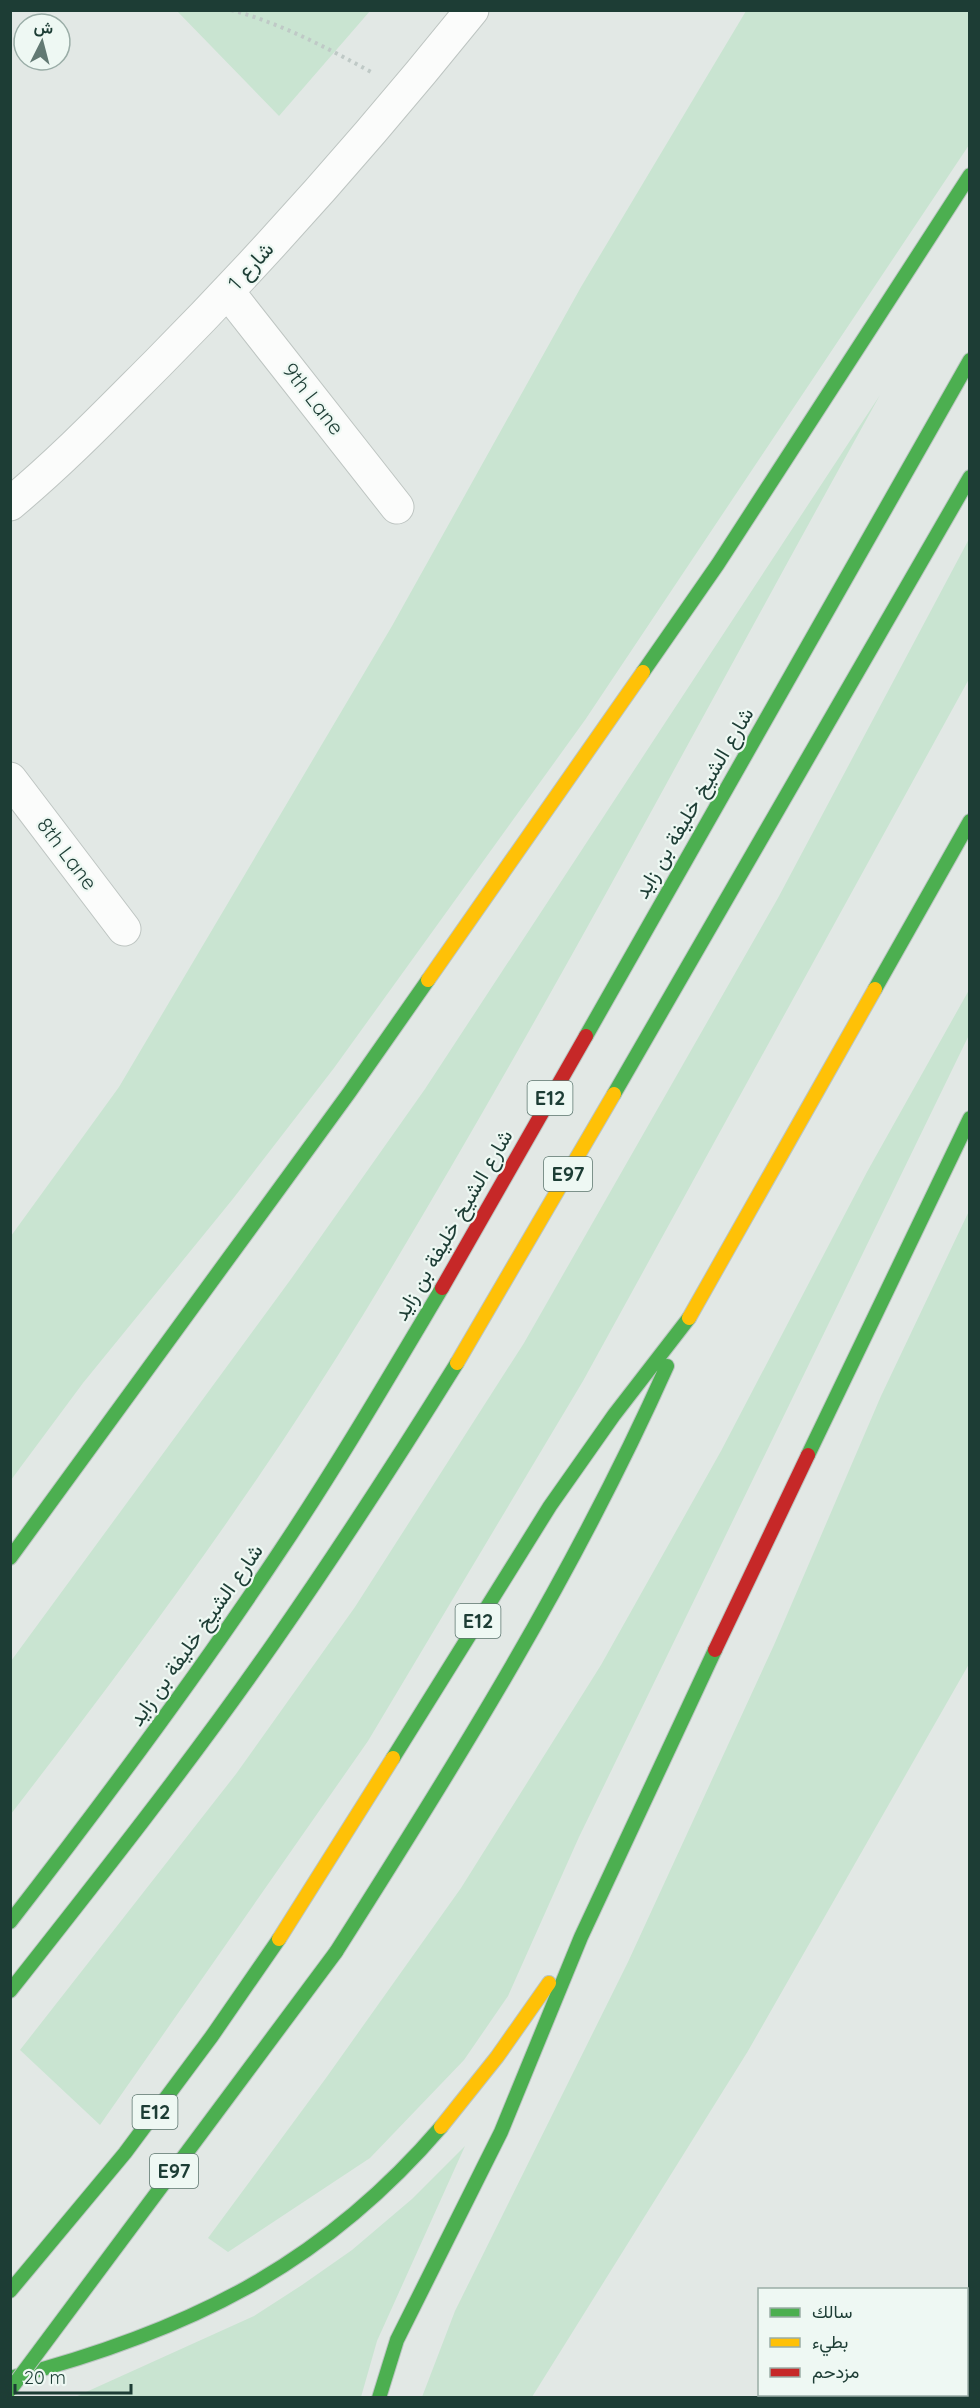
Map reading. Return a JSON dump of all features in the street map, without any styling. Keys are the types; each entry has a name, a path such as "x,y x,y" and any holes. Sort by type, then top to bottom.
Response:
{"highway":[{"path":"10,1558 349,1093 711,574 969,175"},
{"name":"شارع الشيخ خليفة بن زايد","path":"10,1922 95,1813 190,1682 282,1549 372,1406 459,1259 969,360"},
{"name":"E97","path":"10,1991 125,1845 279,1635 376,1492 479,1328 969,477"},
{"name":"E12","path":"10,2291 124,2153 212,2036 289,1925 550,1506 614,1415 683,1328 969,821"},
{"path":"379,2397 397,2340 501,2132 581,1937 737,1603 969,1118"},
{"name":"E97","path":"10,2390 336,1952 449,1774 576,1556 646,1415 683,1328"},
{"path":"10,2378 74,2364 146,2339 215,2308 280,2269 341,2225 398,2174 447,2120 493,2063 581,1937"}],"street":[{"name":"شارع 1","path":"10,504 58,464 228,292 407,91 472,10"},
{"name":"9th Lane","path":"228,292 397,507"},
{"name":"8th Lane","path":"10,780 124,929"}],"path":[{"path":"231,10 262,18 305,36 407,91"}],"green space":[{"path":"177,11 370,11 279,116"},
{"path":"746,11 969,11 969,145 585,720 334,1068 232,1200 83,1383 11,1480 11,1236 119,1087 392,626 581,287"},
{"path":"880,395 562,973 431,1202 363,1315 323,1380 238,1507 103,1693 11,1814 11,1661 291,1279 425,1089"},
{"path":"969,539 969,679 583,1381 368,1741 100,2125 20,2050 236,1774 355,1607 524,1343 778,898"},
{"path":"969,990 969,1035 579,1837 508,1996 464,2060 370,2158 228,2252 208,2238 326,2078 461,1888 601,1665 721,1451 867,1172"},
{"path":"969,1211 969,1664 748,2051 532,2397 422,2397 455,2311 628,1962 774,1645 881,1396"},
{"path":"465,2146 377,2341 361,2397 75,2397 254,2316 352,2250 412,2199"}],"traffic: fast":[{"path":"643,672 718,564 970,175"},
{"path":"586,1036 970,360"},
{"path":"614,1094 970,477"},
{"path":"875,989 970,821"},
{"path":"10,1558 349,1093 428,980"},
{"path":"808,1455 970,1118"},
{"path":"10,1922 148,1739 248,1599 342,1454 442,1288"},
{"path":"393,1758 550,1506 614,1415 689,1318"},
{"path":"10,1991 144,1819 242,1688 344,1540 457,1363"},
{"path":"336,1952 470,1737 554,1592 631,1443 667,1366"},
{"path":"379,2398 397,2340 501,2132 581,1937 715,1650"},
{"path":"10,2291 125,2153 212,2036 279,1939"},
{"path":"10,2390 336,1952"},
{"path":"10,2378 74,2360 135,2339 192,2315 246,2288 298,2256 348,2219 395,2176 441,2127"}],"traffic: slow":[{"path":"428,980 643,672"},
{"path":"689,1318 875,989"},
{"path":"457,1363 614,1094"},
{"path":"279,1939 393,1758"},
{"path":"441,2127 497,2057 549,1983"}],"traffic: jam":[{"path":"442,1288 586,1036"},
{"path":"715,1650 808,1455"}]}
